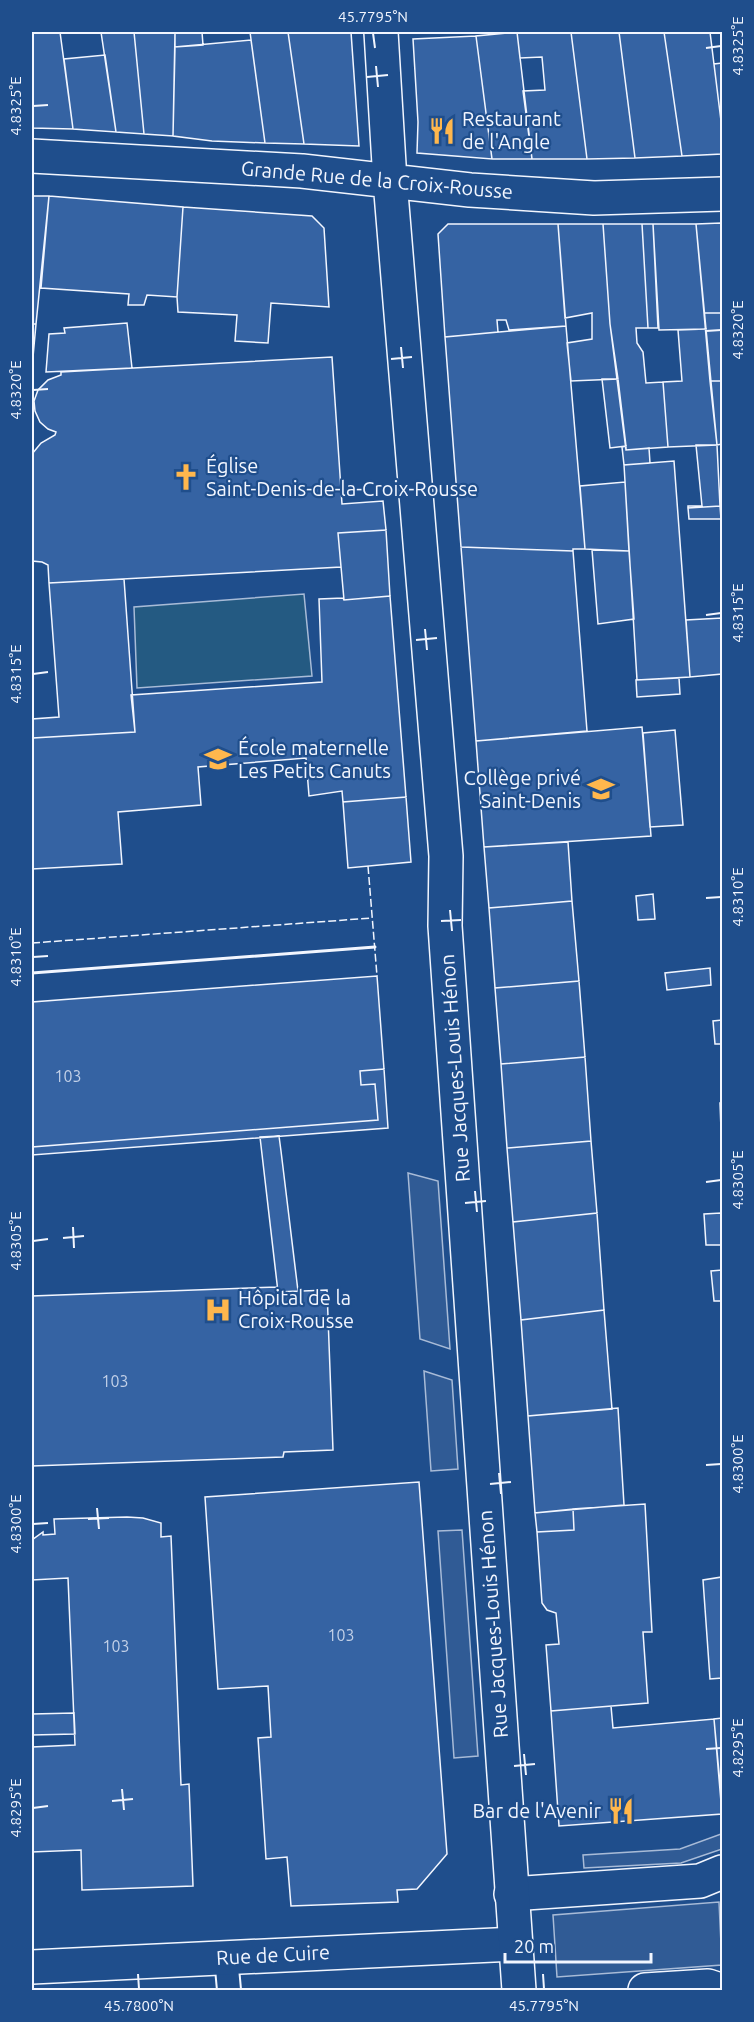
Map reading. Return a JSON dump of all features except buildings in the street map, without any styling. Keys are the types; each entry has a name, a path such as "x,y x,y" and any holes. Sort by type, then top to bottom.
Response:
{"street":[{"name":"Rue Jacques-Louis Hénon","path":"381,32 390,181 446,856 445,926 519,1990"},
{"name":"Grande Rue de la Croix-Rousse","path":"32,156 302,171 470,190 594,198 723,194"},
{"path":"511,1894 700,1881 723,1872"},
{"name":"Rue de Cuire","path":"32,1967 515,1944"},
{"path":"645,1990 708,1986 720,1990"}],"lane":[{"path":"226,1957 229,1990"}],"shaded area":[{"path":"304,594 312,676 137,688 134,607"},
{"path":"408,1173 438,1181 450,1349 420,1339"},
{"path":"424,1371 452,1380 458,1469 431,1471"},
{"path":"462,1530 478,1756 454,1758 438,1531"},
{"path":"721,1834 722,1849 681,1863 584,1868 583,1855 680,1849"},
{"path":"719,1902 722,1965 557,1977 553,1915"}],"fence":[{"path":"368,866 377,976"},
{"path":"32,943 372,918"}],"wall":[{"path":"32,973 375,947"}],"place":[{"name":"Restaurant de l'Angle","path":"442,131"},
{"name":"Église Saint-Denis-de-la-Croix-Rousse","path":"186,477"},
{"name":"École maternelle Les Petits Canuts","path":"218,759"},
{"name":"Collège privé Saint-Denis","path":"601,789"},
{"name":"Hôpital de la Croix-Rousse","path":"218,1310"},
{"name":"Bar de l'Avenir","path":"621,1811"}]}
